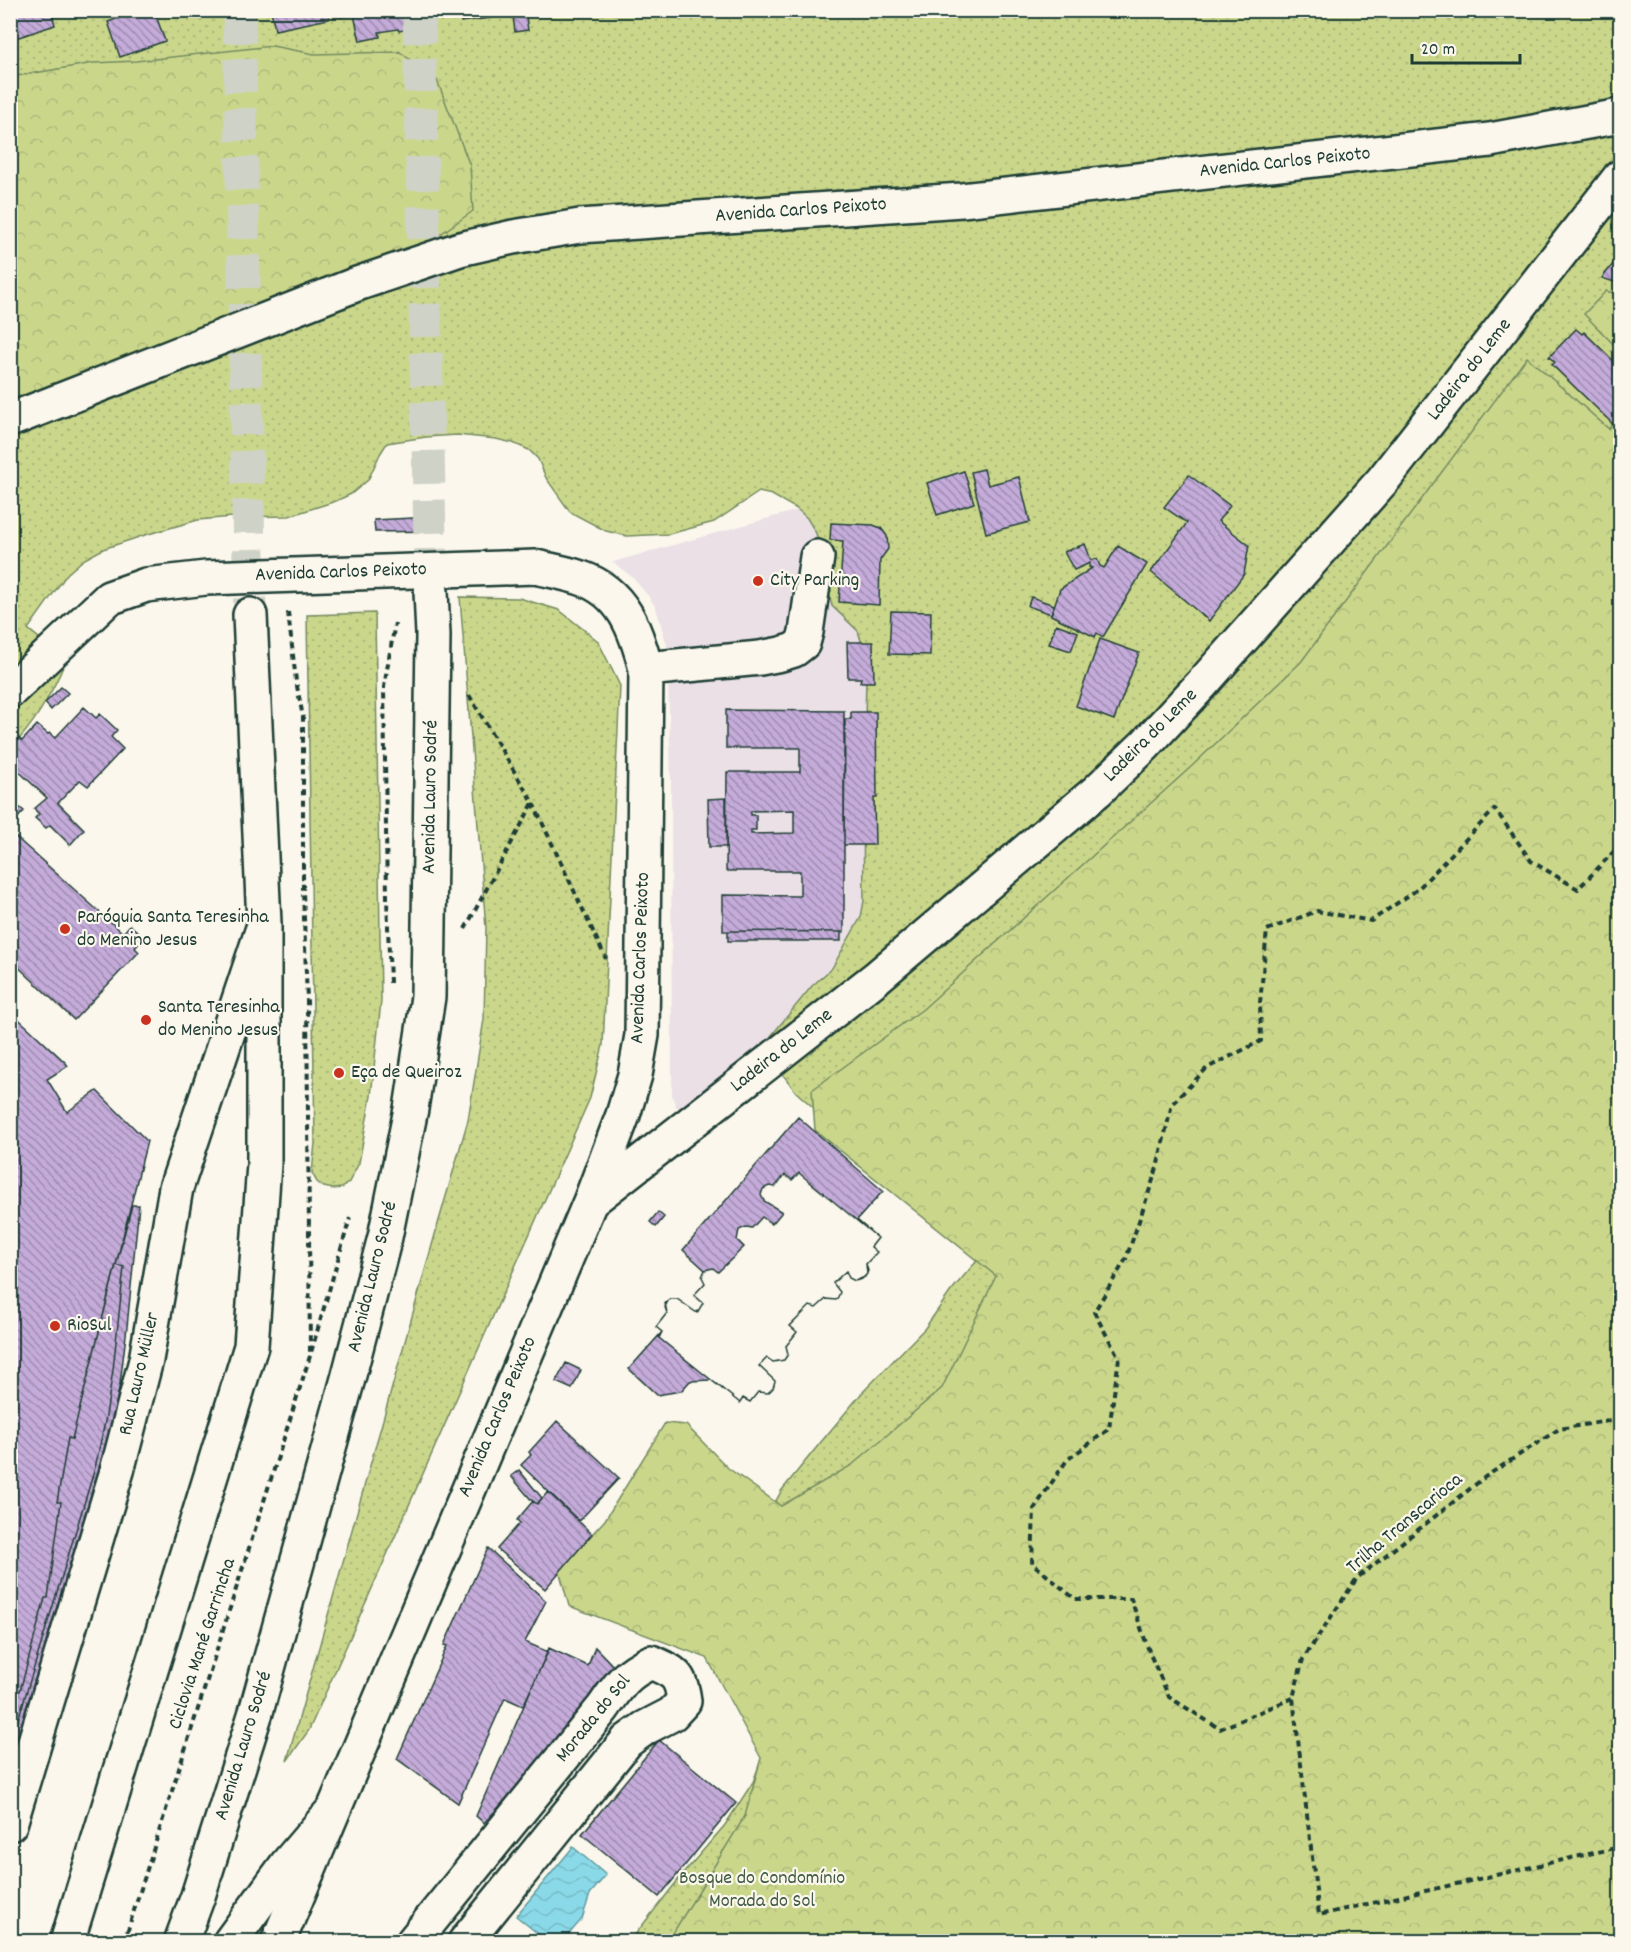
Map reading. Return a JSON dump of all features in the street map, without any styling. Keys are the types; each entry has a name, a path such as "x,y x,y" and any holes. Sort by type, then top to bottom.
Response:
{"main road":[{"name":"Avenida Carlos Peixoto","path":"10,420 357,284 460,249 513,237 580,226 962,200 1490,140 1620,116"},
{"name":"Ladeira do Leme","path":"590,1202 876,978 1097,791 1145,745 1201,686 1383,480 1620,177"},
{"path":"646,669 760,658 794,650 803,643 806,632 817,557"},
{"name":"Avenida Carlos Peixoto","path":"10,691 109,598 146,585 218,577 535,567 582,578 611,595 630,620 646,669 642,1035 635,1075 623,1115 590,1202 278,1941"},
{"name":"Avenida Lauro Sodré","path":"181,1941 198,1896 256,1712 346,1387 385,1237 411,1109 428,997 433,635 431,591"},
{"path":"67,1941 251,1346 264,1164 264,924 250,615"},
{"name":"Rua Lauro Müller","path":"10,1824 108,1507 132,1416 146,1360 176,1188 264,924"},
{"name":"Morada do Sol","path":"413,1941 620,1683 632,1671 651,1662 674,1672 682,1686 684,1701 672,1714 645,1728 627,1741 465,1941"},
{"path":"230,1941 287,1864 333,1810"}],"path":[{"path":"288,612 296,681 303,717 303,891 307,1001 310,1356"},
{"path":"390,990 384,687 397,615"},
{"path":"468,694 533,803 607,962"},
{"path":"461,936 533,803"},
{"path":"1620,845 1578,889 1531,861 1495,809 1418,889 1371,921 1317,911 1267,930 1260,1003 1261,1041 1207,1068 1172,1104 1157,1168 1126,1259 1094,1312 1119,1358 1108,1429 1067,1460 1034,1509 1032,1563 1075,1599 1131,1599 1150,1654 1169,1697 1220,1729 1293,1698 1319,1915 1620,1847"},
{"name":"Ciclovia Mané Garrincha","path":"124,1941 310,1356 351,1215"},
{"name":"Trilha Transcarioca","path":"1293,1698 1303,1659 1357,1578 1485,1477 1559,1429 1620,1419"}],"shaded area":[{"path":"919,476 1060,827 690,1116 676,1106 672,1095 671,781 667,645 656,608 649,597 633,578 613,562"}],"green space":[{"name":"Bosque do Condomínio Morada do Sol","path":"11,11 1620,11 1620,1941 630,1941 725,1825 753,1782 765,1749 772,1508 782,1490 821,1442 861,1394 925,1328 951,1291 981,1256 796,1092 772,1060 771,1036 812,986 832,968 861,917 864,901 863,811 866,678 863,647 858,631 832,606 816,533 807,518 797,509 772,495 759,492 714,522 669,534 627,536 606,531 570,512 546,478 538,459 529,450 496,439 457,435 426,437 387,443 368,480 351,494 336,501 289,516 198,520 103,549 83,560 67,574 28,629 66,660 43,707 11,748"},
{"path":"272,46 314,54 400,52 437,80 470,166 473,211 398,264 352,271 219,319 95,382 11,411 11,77 94,63 136,61"},
{"path":"1606,291 1620,295 1620,351 1584,314"},
{"name":"Bosque do Condomínio Morada do Sol","path":"1527,357 1609,429 1620,411 1620,1941 668,1941 745,1816 761,1758 707,1658 569,1606 559,1570 605,1520 665,1423 686,1425 728,1468 781,1506 852,1465 942,1388 996,1276 815,1130 812,1090 923,1009 1192,766 1301,662"},
{"path":"460,597 519,598 559,610 598,641 620,686 603,1045 590,1098 309,1730 287,1761 468,1120 484,1019 486,928"},
{"path":"375,613 381,1001 371,1096 359,1163 349,1182 342,1188 333,1189 317,1182 312,1173 315,1143 307,615"}],"water":[{"path":"573,1847 606,1875 590,1894 582,1919 563,1941 547,1941 516,1916"}],"building":[{"path":"10,10 51,10 55,25 10,40"},
{"path":"141,10 154,10 165,41 120,57 108,22"},
{"path":"271,10 328,10 329,19 275,30"},
{"path":"340,10 429,10 432,25 379,32 380,37 360,41 354,15 341,17"},
{"path":"460,10 525,10 528,30 515,32 513,15 461,22"},
{"path":"1618,258 1620,259 1620,284 1602,278"},
{"path":"1576,329 1582,334 1584,332 1620,367 1620,423 1616,427 1552,365 1555,362 1549,357"},
{"path":"984,469 988,485 1019,477 1030,522 986,533 971,472"},
{"path":"964,471 974,503 937,515 927,483"},
{"path":"1189,475 1230,506 1218,521 1249,545 1244,574 1209,621 1151,572 1187,523 1164,507"},
{"path":"433,517 434,531 375,532 374,520"},
{"path":"831,523 873,525 881,528 887,536 888,549 880,560 879,605 839,602 843,541 830,540"},
{"path":"1085,544 1091,560 1097,559 1100,566 1104,568 1118,546 1147,564 1103,637 1097,633 1095,637 1051,615 1060,589 1092,568 1089,567 1090,563 1074,570 1064,552"},
{"path":"1031,597 1054,605 1051,614 1028,606"},
{"path":"891,611 931,612 930,655 889,654"},
{"path":"1056,624 1078,632 1071,651 1049,644"},
{"path":"1100,639 1139,653 1114,720 1076,706"},
{"path":"847,642 873,642 874,682 860,682 861,678 848,678"},
{"path":"61,687 68,693 51,710 45,703"},
{"path":"84,707 96,718 100,714 117,730 111,737 123,749 88,786 80,780 58,803 84,829 70,845 50,825 46,828 35,818 39,814 34,809 47,798 10,763 10,738 14,734 22,741 37,725 55,738"},
{"path":"726,710 844,711 844,932 723,931 723,895 800,896 800,871 726,871 727,772 800,772 800,748 726,748","holes":["794,810 794,833 751,834 751,830 756,830 756,815 751,815 751,811"]},
{"path":"851,712 876,712 875,845 844,845 845,719 851,719"},
{"path":"726,798 726,847 709,847 708,799"},
{"path":"10,800 24,811 10,826"},
{"name":"Paróquia Santa Teresinha do Menino Jesus","path":"10,832 123,933 130,925 144,937 135,948 139,952 74,1020 10,959"},
{"path":"728,931 841,932 841,941 728,941"},
{"name":"RioSul","path":"10,1011 68,1066 47,1079 67,1112 97,1091 147,1141 72,1439 68,1438 57,1502 61,1502 48,1598 45,1598 20,1691 17,1690 10,1710"},
{"path":"798,1117 883,1191 857,1220 878,1238 871,1247 877,1252 866,1264 867,1274 855,1281 849,1278 846,1271 833,1283 840,1292 836,1300 826,1299 816,1308 810,1306 790,1326 797,1332 786,1346 788,1354 784,1360 773,1362 767,1358 759,1366 775,1381 768,1393 758,1392 750,1402 743,1398 740,1403 711,1380 690,1381 681,1391 657,1395 629,1369 662,1332 656,1327 667,1313 665,1307 668,1301 677,1299 697,1313 703,1303 694,1295 705,1283 702,1277 705,1270 683,1250"},
{"path":"799,1173 878,1238 871,1247 877,1252 866,1264 868,1271 865,1277 855,1281 849,1278 846,1271 833,1283 840,1292 836,1300 826,1299 816,1308 810,1306 790,1326 797,1332 786,1346 788,1354 784,1360 773,1362 767,1358 759,1366 775,1381 773,1388 768,1393 758,1392 750,1402 743,1398 740,1403 659,1338 662,1332 656,1327 667,1313 665,1303 671,1299 677,1299 697,1313 703,1303 694,1295 705,1283 702,1277 705,1270 713,1268 718,1272 744,1247 737,1240 739,1230 746,1227 752,1228 762,1217 772,1224 782,1212 764,1201 761,1195 763,1189 769,1186 775,1187 785,1175 792,1180"},
{"path":"132,1205 139,1205 127,1327 120,1384 108,1445 10,1774 10,1746 95,1468 105,1422 124,1267 116,1265"},
{"path":"658,1212 664,1217 656,1227 650,1222"},
{"path":"116,1265 124,1267 113,1370 95,1468 10,1746 10,1710 17,1690 20,1691 45,1598 48,1598 61,1502 57,1502 68,1438 72,1439"},
{"path":"566,1363 581,1370 572,1389 556,1382"},
{"path":"557,1421 619,1478 579,1521 521,1465 531,1455 529,1452"},
{"path":"519,1470 542,1498 537,1504 511,1476"},
{"path":"548,1492 592,1534 545,1589 497,1549 520,1523 517,1520 533,1501 537,1504"},
{"path":"488,1548 546,1601 525,1642 548,1652 523,1706 505,1698 458,1803 397,1759 447,1646 444,1645"},
{"path":"595,1647 622,1675 484,1823 476,1816 549,1648 588,1666"},
{"path":"659,1740 736,1803 659,1897 582,1834"}],"tunnel":[{"path":"239,10 250,615"},
{"path":"419,10 431,591"}],"place":[{"name":"City Parking","path":"758,581"},
{"name":"Paróquia Santa Teresinha do Menino Jesus","path":"65,929"},
{"name":"Santa Teresinha do Menino Jesus","path":"146,1020"},
{"name":"Eça de Queiroz","path":"339,1073"},
{"name":"RioSul","path":"55,1326"}]}
